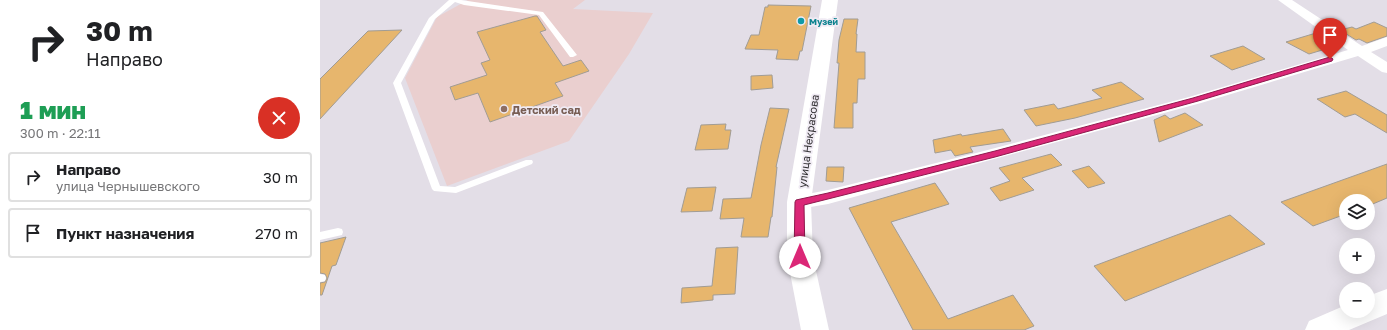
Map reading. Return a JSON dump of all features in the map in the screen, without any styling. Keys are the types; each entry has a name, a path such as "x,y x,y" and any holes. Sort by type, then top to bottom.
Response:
{"street":[{"name":"улица Некрасова","path":"815,330 800,257 799,202 830,0"},
{"path":"1284,0 1387,69"},
{"path":"799,202 828,197 980,158 1165,108 1387,41"},
{"path":"1375,306 1387,301"},
{"path":"1319,330 1347,318"}],"lane":[{"path":"528,162 456,190 437,190 397,83 432,18 454,0 464,3 542,13 573,55"},
{"path":"320,236 338,232"}],"shaded area":[{"name":"Детский сад","path":"468,0 585,0 573,9 653,13 629,54 569,141 447,186 405,78 437,17"}],"building":[{"path":"768,5 811,6 802,51 800,51 798,60 776,59 778,50 745,49 751,35 759,35 765,7 768,7"},
{"path":"537,16 546,30 540,32 563,66 581,60 589,71 555,83 563,96 490,122 478,93 455,100 450,87 487,75 481,63 490,60 477,32"},
{"path":"844,19 858,19 856,52 865,52 865,79 858,79 857,103 853,103 853,128 834,128 839,63 837,63 839,40"},
{"path":"1374,22 1387,28 1387,36 1367,43 1359,39 1356,40 1340,30 1352,27 1356,29"},
{"path":"402,30 320,119 320,79 368,31"},
{"path":"1316,33 1318,35 1323,34 1339,45 1309,54 1286,42"},
{"path":"1243,46 1265,59 1232,70 1210,56"},
{"path":"772,75 773,88 751,90 751,76"},
{"path":"1121,82 1144,99 1075,118 1036,126 1024,110 1054,104 1058,109 1102,98 1092,90"},
{"path":"1346,91 1387,115 1387,133 1355,114 1345,117 1317,99"},
{"path":"770,108 789,109 776,167 772,217 768,237 741,237 744,218 720,219 723,199 751,198"},
{"path":"1185,113 1203,125 1159,142 1154,120 1165,115 1170,119"},
{"path":"726,124 725,130 731,130 728,149 695,150 701,125"},
{"path":"1003,129 1011,141 970,147 973,152 955,156 951,150 935,153 933,140 961,134 962,136"},
{"path":"1051,154 1062,165 1022,178 1034,190 1000,201 990,188 1010,181 999,168"},
{"path":"1387,164 1387,198 1375,203 1375,194 1339,194 1339,217 1313,226 1281,202"},
{"path":"1089,166 1105,183 1088,188 1072,171"},
{"path":"827,167 844,167 843,182 826,181"},
{"path":"935,183 949,204 891,222 948,319 1013,295 1034,326 1024,330 913,330 849,208"},
{"path":"716,187 712,211 681,212 687,188"},
{"path":"1230,215 1265,244 1125,301 1094,266"},
{"path":"346,237 336,265 332,266 322,295 320,295 320,283 325,282 327,278 325,274 320,273 320,243"},
{"path":"738,247 735,294 713,295 713,300 681,303 682,288 712,286 716,248"}],"place":[{"name":"Музей","path":"801,21"},
{"name":"Детский сад","path":"504,109"}],"route":[{"path":"800,257 799,202 828,197 1196,100 1330,59"}]}
